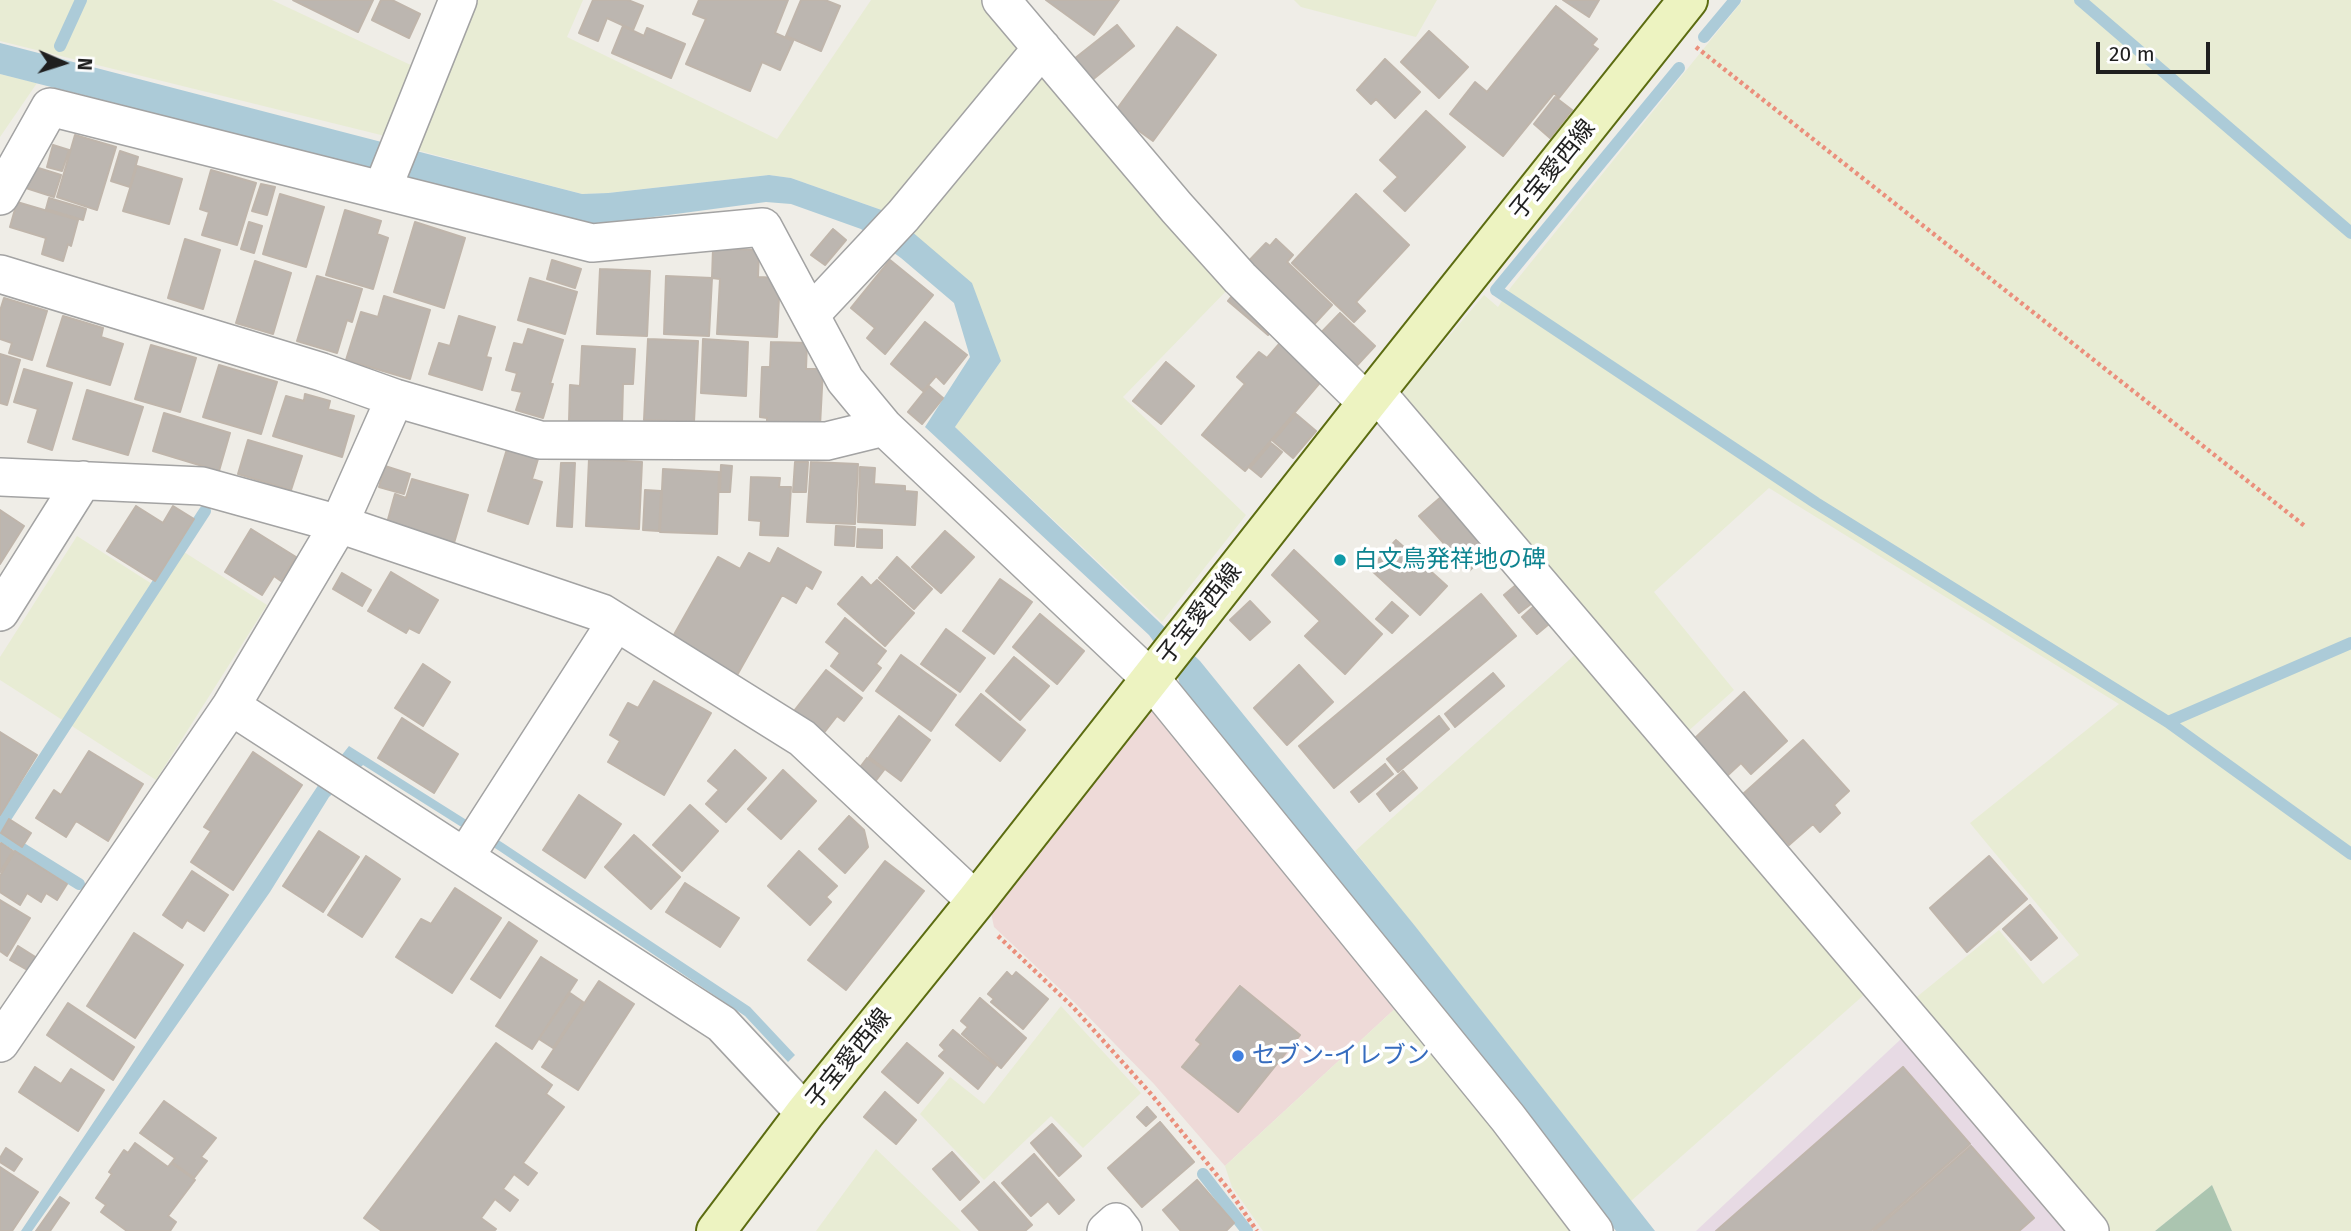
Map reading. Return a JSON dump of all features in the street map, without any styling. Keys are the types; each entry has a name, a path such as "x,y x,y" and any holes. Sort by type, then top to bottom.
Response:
{"main road":[{"name":"子宝愛西線","path":"718,1230 805,1113 973,905 1165,658 1678,12"}],"street":[{"path":"384,184 458,0"},
{"path":"1001,0 1177,208 1240,278 1371,398 2090,1231"},
{"path":"811,314 903,216 1042,48"},
{"path":"0,196 50,107 384,184 592,243 763,227 845,380 884,427 1165,658 1594,1231"},
{"path":"0,274 322,372 395,398 540,440 827,441 884,427"},
{"path":"0,1043 231,706 339,524 395,398"},
{"path":"0,477 202,486 339,524 601,613 802,738 973,905"},
{"path":"0,612 83,480"},
{"path":"475,841 616,622"},
{"path":"231,706 337,774 475,841 722,1024 805,1113"},
{"path":"1106,1231 1116,1222 1123,1231"}],"path":[{"path":"1678,12 2306,527"},
{"path":"973,905 1073,1007 1142,1085 1228,1190 1257,1231"}],"shaded area":[{"path":"1148,710 1161,713 1399,1005 1225,1166 1154,1084 1075,1003 994,927 991,913"},
{"path":"1901,1039 2067,1231 1696,1231"}],"green space":[{"path":"0,0 272,0 415,67 385,136 0,41"},
{"path":"468,0 583,0 567,37 777,139 871,0 993,0 1027,38 890,213 791,178 769,175 582,194 413,149"},
{"path":"1294,0 1437,0 1416,37 1301,7"},
{"path":"1743,0 2351,0 2351,1231 2232,1231 2212,1185 2155,1231 2105,1231 1913,1000 1999,930 2043,984 2079,955 1970,823 2119,704 1769,488 1654,592 1734,690 1685,734 1398,396 1484,295 1498,307 1511,287"},
{"path":"1037,67 1234,283 1123,397 1246,515 1162,622 955,427 1001,361 905,226"},
{"path":"0,74 37,83 0,137"},
{"path":"77,536 160,589 184,552 267,605 156,780 0,680 0,657"},
{"path":"1578,652 1865,994 1631,1201 1355,851"},
{"path":"1399,1005 1578,1231 1263,1231 1232,1187 1225,1166"},
{"path":"1061,1006 1141,1093 1083,1148 1051,1116 984,1180 920,1114 950,1077 984,1104"},
{"path":"876,1149 961,1231 816,1231"},
{"path":"2212,1185 2232,1231 2155,1231"}],"water":[{"path":"0,43 582,194 769,175 791,178 890,213 972,283 1001,361 955,427 1200,661 1415,926 1655,1231 1616,1231 1183,696 1177,674 1149,635 925,427 970,357 954,303 901,258 861,229 791,204 766,202 593,225 0,74"},
{"path":"349,746 503,843 750,1007 795,1055 788,1062 745,1016 498,850 363,765 329,797 270,892 32,1231 21,1231 319,784"}],"building":[{"path":"293,0 373,0 358,32"},
{"path":"381,0 392,0 420,14 409,38 372,20"},
{"path":"593,0 628,0 643,6 633,30 607,18 598,41 579,33"},
{"path":"699,0 788,0 775,33 793,41 780,70 762,62 750,91 686,64 706,19 693,14"},
{"path":"801,0 825,0 840,6 821,51 786,36"},
{"path":"1046,0 1119,0 1094,35"},
{"path":"1563,0 1599,0 1589,17"},
{"path":"1556,6 1597,39 1592,45 1598,49 1559,98 1554,93 1503,156 1450,114 1475,82 1487,92"},
{"path":"1117,25 1134,46 1091,81 1074,59"},
{"path":"623,26 644,36 647,28 685,44 671,78 612,53"},
{"path":"1177,27 1216,55 1153,141 1114,113"},
{"path":"1429,31 1468,67 1439,98 1401,62"},
{"path":"1385,59 1420,92 1395,118 1376,99 1371,104 1357,90"},
{"path":"1555,97 1572,110 1550,138 1534,124"},
{"path":"1426,111 1465,147 1405,211 1384,191 1398,177 1380,160"},
{"path":"75,135 116,147 97,210 57,197"},
{"path":"53,145 69,150 62,171 47,167"},
{"path":"120,151 138,157 130,187 111,181"},
{"path":"32,166 61,175 54,197 26,188"},
{"path":"137,166 182,179 169,224 123,211"},
{"path":"211,170 256,183 237,245 202,235 209,212 200,209"},
{"path":"261,184 275,187 267,215 252,211"},
{"path":"280,194 324,207 306,267 263,254"},
{"path":"1356,194 1409,245 1356,302 1365,311 1354,322 1292,263"},
{"path":"49,198 86,209 83,220 46,209"},
{"path":"17,202 78,220 71,246 68,244 63,261 42,254 46,238 10,227"},
{"path":"345,210 381,221 377,234 388,238 373,289 326,275"},
{"path":"249,222 262,226 254,253 241,249"},
{"path":"415,222 465,238 444,308 394,292"},
{"path":"833,229 846,240 825,265 811,255"},
{"path":"185,239 220,250 203,309 168,298"},
{"path":"1276,239 1293,255 1287,262 1332,305 1306,333 1240,270 1266,243 1270,246"},
{"path":"713,248 759,250 758,277 780,278 777,337 717,334 720,279 712,278"},
{"path":"552,260 581,269 575,288 547,279"},
{"path":"890,260 933,295 885,354 867,338 875,328 851,308"},
{"path":"255,261 291,273 273,334 236,323"},
{"path":"600,269 650,271 647,336 597,334"},
{"path":"317,276 362,289 352,322 347,320 337,353 297,341"},
{"path":"666,276 712,278 709,336 664,334"},
{"path":"530,278 577,292 565,334 518,320"},
{"path":"1238,289 1278,323 1268,335 1228,301"},
{"path":"384,296 430,310 410,379 346,360 361,312 378,317"},
{"path":"4,298 47,311 32,360 9,353 12,343 0,339 0,311"},
{"path":"1340,313 1375,346 1350,373 1315,339"},
{"path":"63,316 103,328 101,337 123,344 110,385 47,366"},
{"path":"459,316 495,327 486,357 491,358 482,390 429,374 439,343 450,346"},
{"path":"925,322 967,355 944,384 936,376 923,391 891,364"},
{"path":"528,329 563,340 543,418 516,410 522,392 512,390 517,373 506,370 514,343 523,345"},
{"path":"1286,336 1329,372 1245,471 1202,435 1245,384 1237,377 1259,352 1267,358"},
{"path":"648,339 698,341 694,422 644,420"},
{"path":"703,339 748,342 746,396 701,393"},
{"path":"771,342 807,343 806,369 823,369 820,426 767,424 767,418 760,417 762,367 770,367"},
{"path":"151,345 196,358 180,412 135,399"},
{"path":"582,346 635,349 633,384 623,384 622,423 569,421 570,385 580,386"},
{"path":"0,354 20,360 7,405 0,403"},
{"path":"1166,362 1194,386 1161,424 1133,401"},
{"path":"219,365 277,382 261,434 203,417"},
{"path":"24,369 72,383 52,450 28,442 38,409 14,402"},
{"path":"929,386 943,398 922,424 908,412"},
{"path":"87,390 143,407 128,455 73,439"},
{"path":"305,394 330,401 328,409 354,416 342,457 273,436 286,396 304,401"},
{"path":"164,413 230,433 219,471 153,451"},
{"path":"1296,414 1316,431 1293,458 1273,441"},
{"path":"248,440 302,456 291,490 238,474"},
{"path":"1271,443 1282,452 1261,477 1250,468"},
{"path":"507,449 538,459 532,479 542,482 528,524 488,511"},
{"path":"589,459 642,462 639,529 586,526"},
{"path":"795,462 808,462 806,492 793,492"},
{"path":"811,462 858,464 855,524 807,522"},
{"path":"561,463 575,463 572,527 557,526"},
{"path":"721,465 732,466 730,492 720,492"},
{"path":"385,466 410,474 404,494 379,487"},
{"path":"860,467 875,468 874,484 905,486 905,491 917,492 915,525 858,522"},
{"path":"663,469 719,472 717,534 660,532"},
{"path":"751,477 780,478 779,487 791,487 788,536 760,535 761,521 749,520"},
{"path":"412,479 468,495 454,543 387,523 395,494 406,498"},
{"path":"645,490 661,491 659,531 643,530"},
{"path":"1441,497 1490,551 1469,571 1419,516"},
{"path":"136,506 163,523 173,506 194,519 155,581 107,551"},
{"path":"0,510 24,526 0,564"},
{"path":"836,526 855,527 854,546 835,545"},
{"path":"251,529 296,557 281,581 274,576 262,595 225,572"},
{"path":"858,529 882,530 882,548 857,547"},
{"path":"945,531 974,557 941,593 912,567"},
{"path":"1396,540 1447,586 1420,615 1370,569"},
{"path":"778,548 821,572 812,589 806,585 796,603 782,595 736,677 671,640 718,557 740,569 749,553 770,564"},
{"path":"1294,550 1382,634 1345,674 1305,636 1320,621 1272,575"},
{"path":"897,557 932,589 914,609 879,578"},
{"path":"391,572 438,600 419,633 409,628 406,633 368,611"},
{"path":"342,573 371,590 362,606 333,589"},
{"path":"862,577 871,586 877,580 914,613 885,646 838,604"},
{"path":"1000,579 1032,602 994,654 963,631"},
{"path":"1516,585 1531,604 1519,613 1504,595"},
{"path":"1481,594 1516,636 1334,788 1299,746"},
{"path":"1250,601 1270,622 1250,640 1230,620"},
{"path":"1392,602 1408,616 1392,633 1376,619"},
{"path":"1534,606 1549,624 1537,634 1522,617"},
{"path":"1040,614 1084,651 1057,684 1013,647"},
{"path":"845,618 886,651 876,664 881,668 863,691 831,666 840,653 826,642"},
{"path":"946,629 985,658 960,692 921,664"},
{"path":"901,655 956,695 931,731 876,691"},
{"path":"1014,657 1049,686 1020,720 986,691"},
{"path":"423,664 450,682 423,726 395,708"},
{"path":"1299,665 1333,702 1287,745 1254,708"},
{"path":"826,670 862,698 844,721 837,716 823,734 794,711"},
{"path":"1493,673 1504,686 1455,727 1445,714"},
{"path":"654,681 711,713 664,795 608,762 620,741 610,735 628,703 638,708"},
{"path":"1744,692 1787,741 1751,774 1741,763 1727,776 1694,739"},
{"path":"981,694 1025,730 1000,761 956,725"},
{"path":"899,716 930,740 901,781 869,757"},
{"path":"1439,716 1449,729 1398,772 1387,759"},
{"path":"402,718 458,754 434,793 378,758"},
{"path":"0,732 37,755 0,815"},
{"path":"1803,740 1849,791 1834,805 1840,813 1820,832 1813,824 1789,845 1743,794"},
{"path":"735,750 766,778 726,822 706,804 719,790 708,781"},
{"path":"89,751 143,784 108,841 76,821 66,837 36,818 54,790 61,795"},
{"path":"253,752 302,785 233,890 191,862 211,831 204,827"},
{"path":"867,758 884,770 874,783 858,770"},
{"path":"1385,764 1393,774 1359,802 1351,792"},
{"path":"783,770 816,801 781,839 748,809"},
{"path":"1403,771 1417,788 1390,811 1377,794"},
{"path":"579,795 621,824 585,878 543,850"},
{"path":"690,805 718,831 682,871 653,845"},
{"path":"849,816 864,830 868,847 845,873 819,849"},
{"path":"9,819 31,833 22,847 1,833"},
{"path":"319,831 359,857 323,912 283,886"},
{"path":"634,835 680,877 651,909 605,867"},
{"path":"1,843 13,851 0,872 0,846"},
{"path":"15,851 67,884 57,900 46,893 41,902 27,893 20,905 0,892 0,876"},
{"path":"799,851 837,886 826,897 831,902 810,925 768,886"},
{"path":"366,856 400,879 362,937 328,915"},
{"path":"1989,856 2027,899 1967,952 1930,908"},
{"path":"885,861 924,891 846,990 808,960"},
{"path":"192,871 228,895 204,931 187,920 182,928 163,915"},
{"path":"685,883 739,918 720,947 666,912"},
{"path":"455,888 501,918 452,993 396,957 421,919 431,924"},
{"path":"0,900 30,918 7,956 0,951"},
{"path":"2030,905 2057,938 2031,960 2003,929"},
{"path":"509,922 537,941 500,998 471,979"},
{"path":"134,933 183,965 135,1038 87,1006"},
{"path":"18,946 37,958 29,971 10,960"},
{"path":"541,957 577,980 532,1049 496,1026"},
{"path":"1007,972 1012,977 1016,972 1048,999 1023,1029 991,1002 994,999 988,994"},
{"path":"599,981 634,1004 578,1090 542,1067"},
{"name":"セブン-イレブン","path":"1240,986 1300,1035 1238,1112 1182,1067 1201,1044 1196,1040"},
{"path":"570,993 583,1002 553,1048 539,1039"},
{"path":"980,998 1026,1038 1001,1068 962,1034 968,1027 961,1021"},
{"path":"68,1003 134,1047 113,1080 47,1035"},
{"path":"953,1030 996,1066 978,1089 939,1056 945,1050 940,1045"},
{"path":"496,1043 552,1085 546,1094 564,1107 523,1163 537,1173 528,1185 514,1174 503,1189 518,1200 510,1211 495,1199 481,1218 496,1229 494,1231 382,1231 364,1218"},
{"path":"907,1043 943,1073 918,1103 882,1072"},
{"path":"35,1067 61,1084 71,1069 104,1090 78,1131 19,1092"},
{"path":"1903,1067 1970,1144 1871,1231 1716,1231"},
{"path":"885,1092 916,1120 896,1144 864,1117"},
{"path":"164,1101 216,1138 201,1157 207,1161 194,1178 172,1162 175,1158 140,1133"},
{"path":"1147,1107 1156,1117 1146,1126 1137,1117"},
{"path":"1160,1122 1194,1162 1142,1207 1108,1168"},
{"path":"1052,1124 1081,1156 1059,1176 1031,1143"},
{"path":"135,1143 168,1167 171,1163 195,1180 168,1216 176,1222 170,1231 127,1231 101,1212 106,1205 96,1198 124,1150 128,1153"},
{"path":"1971,1146 2034,1218 2019,1231 1874,1231"},
{"path":"6,1148 22,1159 14,1171 0,1162"},
{"path":"952,1152 979,1182 960,1200 933,1169"},
{"path":"1034,1154 1074,1200 1059,1214 1048,1201 1031,1216 1002,1183"},
{"path":"0,1167 38,1192 12,1231 0,1231"},
{"path":"1197,1180 1234,1223 1226,1231 1181,1231 1163,1210"},
{"path":"994,1182 1032,1225 1025,1231 980,1231 962,1211"},
{"path":"60,1197 69,1203 50,1231 36,1231"}],"waterway":[{"path":"60,46 81,0"},
{"path":"1704,37 1735,0"},
{"path":"2080,0 2351,233"},
{"path":"1679,68 1496,290 1816,503 2168,722 2351,854"},
{"path":"0,826 205,511"},
{"path":"2168,722 2351,643"},
{"path":"0,835 79,884"},
{"path":"1203,1174 1247,1231"}],"place":[{"name":"白文鳥発祥地の碑","path":"1340,560"},
{"name":"セブン-イレブン","path":"1238,1056"}]}
